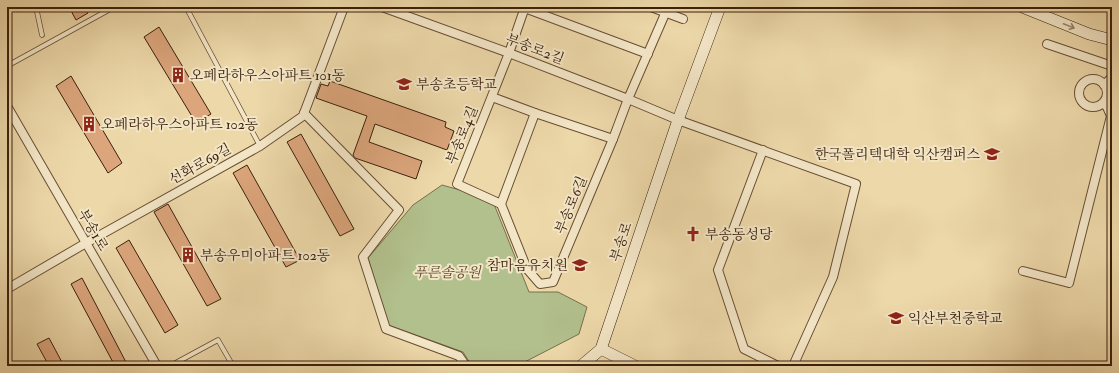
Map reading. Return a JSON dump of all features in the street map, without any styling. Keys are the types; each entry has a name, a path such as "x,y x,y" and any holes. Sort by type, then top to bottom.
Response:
{"street":[{"name":"선화로69길","path":"7,289 260,146 303,116 344,7"},
{"name":"부송로2길","path":"382,7 509,53 678,120"},
{"path":"524,7 648,54"},
{"name":"부송로4길","path":"501,204 457,184 509,53 524,7"},
{"path":"651,7 667,10 683,19"},
{"name":"부송로","path":"601,349 678,120 720,7"},
{"path":"1022,7 1089,34 1112,40"},
{"name":"부송로6길","path":"501,204 527,269 540,284 553,282 613,139 628,99 667,10"},
{"path":"1047,44 1112,66"},
{"path":"1104,85 1112,77"},
{"path":"1093,79 1104,85 1106,94 1103,103 1099,106 1090,107 1082,102 1079,94 1081,85 1088,80 1093,79"},
{"path":"492,97 613,139"},
{"path":"1023,271 1069,283 1111,116 1108,107 1103,103"},
{"name":"부송1로","path":"7,106 157,366"},
{"path":"304,113 399,210 363,257 386,329 460,356 466,366"},
{"path":"501,204 535,113"},
{"path":"678,120 856,184 833,277 793,366"},
{"path":"763,150 718,270 744,349 778,366"},
{"path":"581,366 601,349 635,366"}],"lane":[{"path":"36,7 42,35"},
{"path":"7,66 114,7"},
{"path":"186,7 260,146"},
{"path":"170,366 218,340 233,366"}],"green space":[{"name":"푸른솔공원","path":"442,185 492,199 529,292 558,292 587,307 579,334 517,366 472,366 463,352 388,325 368,258 413,205"}],"building":[{"path":"69,7 85,7 88,13 76,20"},
{"name":"오페라하우스아파트 101동","path":"159,27 211,114 196,123 144,37"},
{"name":"오페라하우스아파트 102동","path":"71,76 122,163 108,173 56,86"},
{"name":"부송초등학교","path":"330,81 446,122 445,127 454,131 447,150 375,124 369,142 422,161 416,179 355,158 353,155 367,116 316,98 321,84 328,86"},
{"path":"301,134 354,229 340,236 287,142"},
{"path":"247,165 300,260 286,267 233,173"},
{"name":"부송우미아파트 102동","path":"168,204 221,299 207,306 154,212"},
{"path":"129,240 178,325 165,333 116,248"},
{"path":"82,278 128,366 115,366 71,284"},
{"path":"49,338 64,366 49,366 37,344"}],"place":[{"name":"오페라하우스아파트 101동","path":"178,75"},
{"name":"부송초등학교","path":"404,84"},
{"name":"오페라하우스아파트 102동","path":"89,124"},
{"name":"한국폴리텍대학 익산캠퍼스","path":"992,154"},
{"name":"부송동성당","path":"693,234"},
{"name":"부송우미아파트 102동","path":"188,255"},
{"name":"참마음유치원","path":"580,265"},
{"name":"익산부천중학교","path":"896,318"}]}
